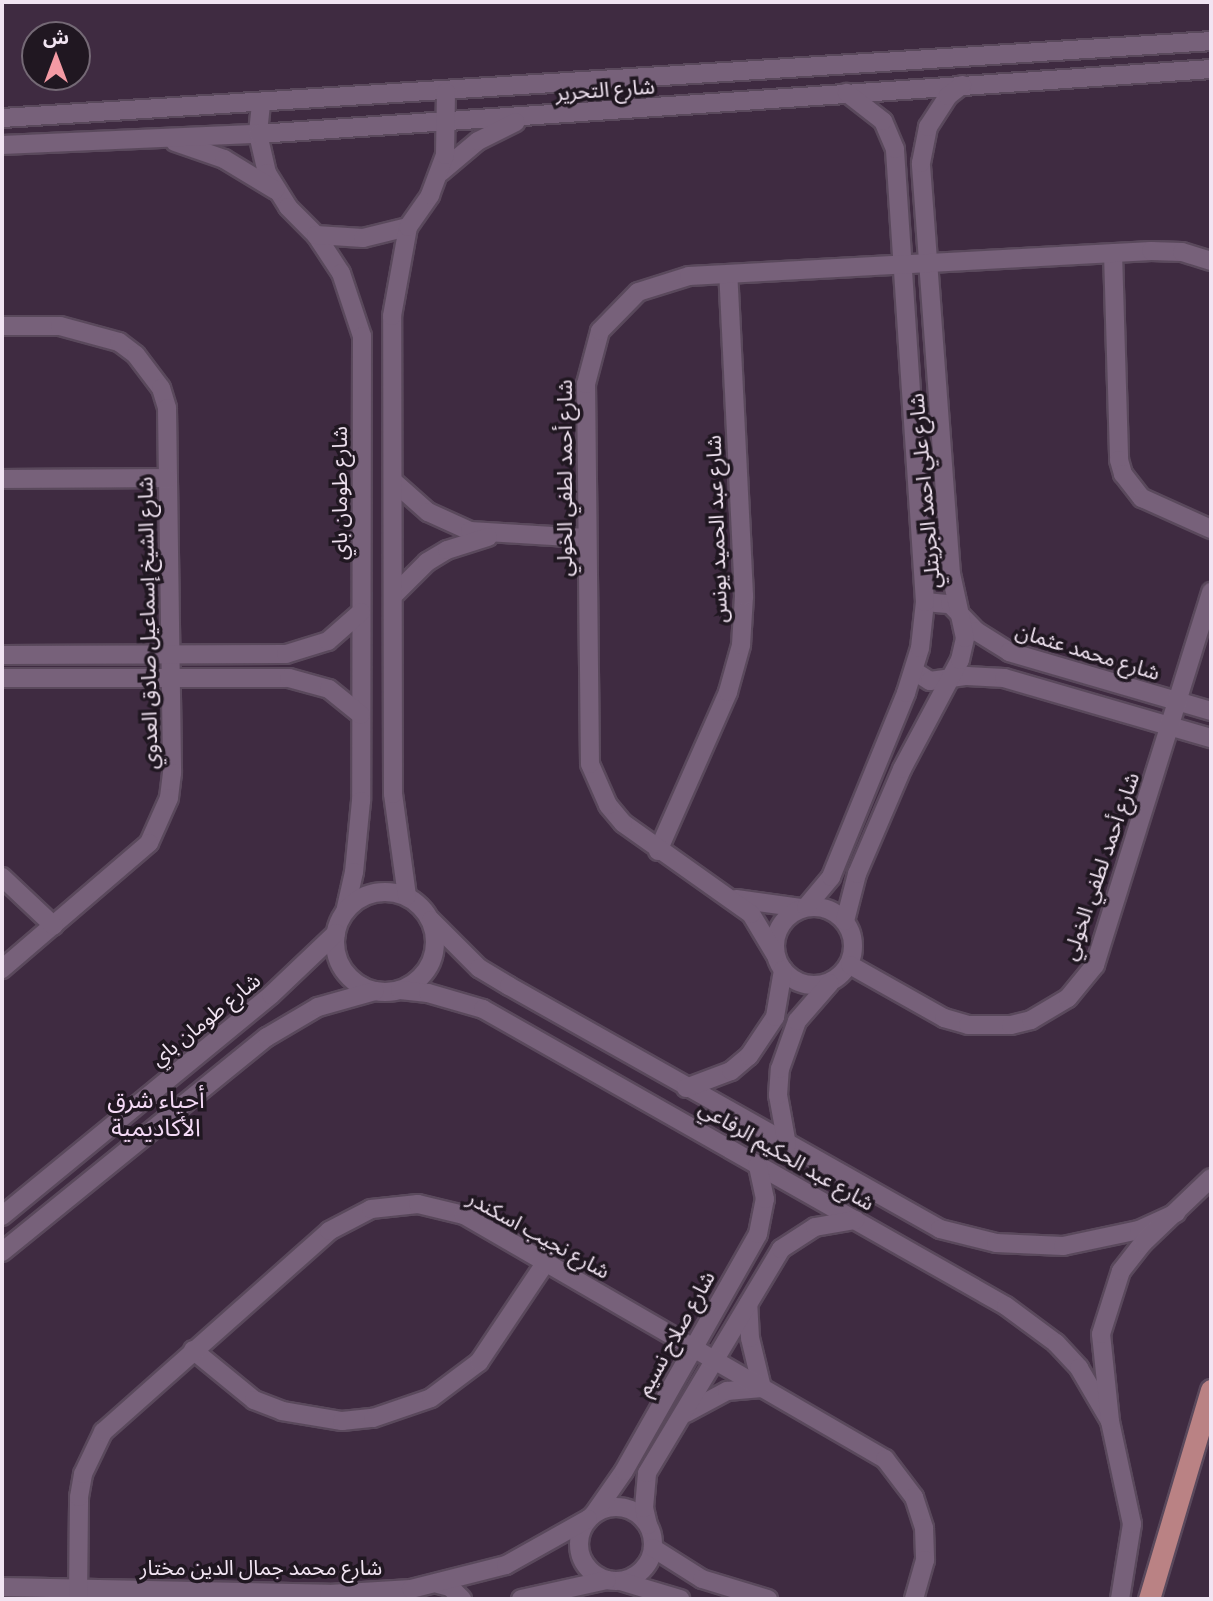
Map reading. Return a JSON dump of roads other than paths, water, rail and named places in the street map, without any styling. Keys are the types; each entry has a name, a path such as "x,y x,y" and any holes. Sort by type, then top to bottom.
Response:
{"main road":[{"path":"1149,1599 1211,1390"}],"street":[{"name":"شارع التحرير","path":"2,118 261,104 1211,41"},
{"name":"شارع التحرير","path":"2,145 165,139 449,122 1211,69"},
{"name":"شارع علي احمد الجريتلي","path":"845,921 851,890 902,769 963,649 963,616 951,574 928,263 923,144 936,111 961,85"},
{"path":"2,1252 267,1037 318,1007 375,991 400,990 429,967 436,944 431,920 407,896 393,794 392,316 408,227 421,213 441,172 449,122 446,92"},
{"name":"شارع علي احمد الجريتلي","path":"804,908 831,877 914,671 925,602 903,264 891,134 873,109 847,93"},
{"name":"شارع طومان باي","path":"261,104 258,134 275,190 316,235 351,293 362,337 358,836 345,912"},
{"path":"441,172 478,141 528,117"},
{"path":"165,139 224,159 275,190"},
{"path":"316,235 363,238 408,227"},
{"name":"شارع أحمد لطفي الخولي","path":"779,962 751,914 733,898 658,852 608,806 590,764 586,384 600,331 624,302 654,284 728,274 1113,253 1182,252 1211,261"},
{"path":"1113,253 1119,460 1123,474 1142,498 1211,529"},
{"name":"شارع عبد الحميد يونس","path":"658,852 728,692 741,645 744,596 728,274"},
{"name":"شارع الشيخ إسماعيل صادق العدوي","path":"2,326 86,331 119,342 136,355 156,379 167,408 172,773 161,821 149,843 2,969"},
{"path":"2,479 168,478"},
{"path":"393,481 448,523 493,536"},
{"path":"393,596 427,562 470,541 493,536 586,538"},
{"name":"شارع أحمد لطفي الخولي","path":"849,965 944,1018 968,1025 1011,1026 1053,1009 1095,965 1211,592"},
{"name":"شارع محمد عثمان","path":"925,602 950,604 992,643 1009,652 1211,711"},
{"path":"2,655 170,654 308,649 328,641 361,612"},
{"path":"914,671 930,681 1004,678 1211,738"},
{"path":"2,678 310,681 347,700 361,715"},
{"path":"2,877 54,926"},
{"path":"375,991 344,970 336,933 345,912 373,893 407,896"},
{"name":"شارع أحمد لطفي الخولي","path":"733,898 804,908"},
{"path":"686,1087 731,1071 764,1038 775,1017 780,926 804,908 831,910 845,921 854,940 849,965 805,1010 786,1044 778,1095 787,1145"},
{"name":"شارع عبد الحكيم الرفاعي","path":"431,920 479,968 915,1219 996,1243 1096,1243 1176,1213"},
{"name":"شارع طومان باي","path":"2,1216 271,995 336,933"},
{"path":"779,962 805,984 831,982"},
{"name":"شارع عبد الحكيم الرفاعي","path":"400,990 447,997 483,1009 1006,1306 1048,1337 1079,1368 1110,1421"},
{"name":"شارع صلاح نسيم","path":"591,1516 624,1471 758,1234 765,1199 758,1165"},
{"path":"1120,1599 1132,1524 1110,1421 1101,1334 1121,1271 1211,1178"},
{"name":"شارع نجيب اسكندر","path":"78,1594 79,1497 92,1452 120,1414 329,1231 371,1209 418,1204 442,1208 546,1262 885,1459 897,1471 914,1497 924,1528 925,1560 914,1599"},
{"path":"522,1599 566,1586 614,1581 639,1573 653,1548 644,1508 648,1473 781,1250 797,1237 825,1224 855,1220"},
{"path":"193,1350 254,1400 282,1411 342,1421 373,1418 412,1406 456,1382 498,1338 546,1262"},
{"path":"681,1417 719,1394 762,1388 750,1338 748,1304"},
{"path":"648,1525 629,1509 617,1507 591,1516 579,1536 580,1555 591,1572 680,1599"},
{"name":"شارع محمد جمال الدين مختار","path":"2,1587 78,1594 326,1597 438,1584 528,1556 591,1516"},
{"path":"653,1548 702,1579 768,1599"},
{"path":"901,1599 919,1580"},
{"path":"919,1580 924,1599"},
{"path":"438,1584 450,1587 462,1599"}],"district":[{"name":"أحياء شرق الأكاديمية","path":"156,1114"}]}
